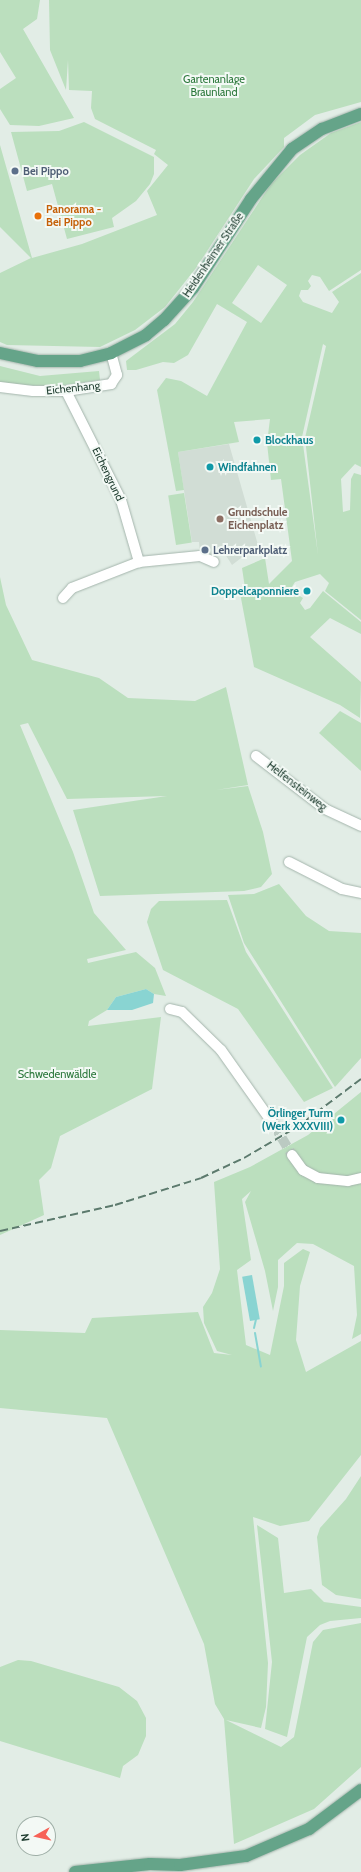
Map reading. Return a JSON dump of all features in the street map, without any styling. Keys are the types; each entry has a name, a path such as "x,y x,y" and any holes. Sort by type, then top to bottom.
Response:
{"main road":[{"name":"Heidenheimer Straße","path":"0,353 51,363 80,361 111,353 146,335 178,307 251,199 292,149 322,129 361,114"},
{"path":"153,1872 180,1865 238,1858 272,1847 325,1818 361,1790"},
{"path":"75,1872 150,1864 180,1865"}],"street":[{"name":"Eichenhang","path":"0,387 33,391 66,391 114,382 117,370 111,353"},
{"name":"Eichengrund","path":"66,391 121,500 139,562"},
{"path":"63,598 72,588 139,562 200,556 214,562"},
{"name":"Helfensteinweg","path":"256,756 325,809 361,826"},
{"path":"289,862 342,888 361,893"},
{"path":"170,1009 182,1012 221,1050 274,1125"},
{"path":"292,1155 303,1170 318,1178 348,1181 361,1178"}],"shaded area":[{"name":"Grundschule Eichenplatz","path":"229,444 258,545 232,565 225,554 200,555 199,542 192,542 178,452"}],"green space":[{"path":"0,0 40,0 37,19 23,29 74,118 39,126 10,125 0,109 0,89 16,78 0,52"},
{"name":"Gartenanlage Braunland","path":"49,0 361,0 361,102 315,115 284,138 284,147 254,179 196,268 165,307 135,330 100,347 7,345 0,342 0,273 31,258 0,227 0,145 32,258 82,244 157,215 147,191 168,165 154,154 156,150 95,119 91,108 92,91 69,90 68,60 66,90 50,50"},
{"path":"84,122 154,157 154,174 150,184 136,201 112,218 114,227 67,239 52,184 27,191 11,132 59,131"},
{"path":"361,122 361,270 329,291 320,277 312,275 308,281 311,286 308,290 301,290 299,296 303,302 332,313 339,302 332,292 361,273 361,467 355,464 341,479 343,512 350,510 351,479 354,473 361,475 361,620 325,591 329,583 320,574 295,582 290,590 303,598 300,603 305,610 310,608 323,591 361,622 361,634 330,618 310,637 361,682 360,718 340,705 254,667 240,593 245,588 242,568 265,558 269,584 292,561 281,479 271,480 267,443 270,419 234,422 239,442 178,452 184,490 176,491 157,390 166,378 181,381 207,396 247,322 217,304 188,355 174,363 163,362 136,370 127,370 126,361 175,324 193,302 271,184 300,155 331,133","holes":["258,265 287,285 261,323 232,303","323,344 326,346 305,438 318,555 302,437"]},
{"path":"0,366 40,376 99,371 100,380 57,386 19,385 0,382"},
{"path":"184,493 192,542 176,545 168,496"},
{"name":"Schwedenwäldle","path":"0,577 6,605 32,660 99,678 128,698 195,701 226,687 248,785 216,790 248,786 263,832 272,874 261,887 244,891 100,896 73,810 167,796 67,799 28,723 20,725 73,852 94,913 126,950 87,959 88,963 136,952 155,968 166,996 154,994 146,989 116,997 107,1010 89,1021 88,1026 161,1017 152,1089 60,1136 51,1168 39,1180 44,1215 0,1235"},
{"path":"340,711 361,723 361,771 319,733"},
{"path":"279,884 306,916 329,931 361,933 361,1058 335,1087 244,943 228,895 254,894"},
{"path":"227,900 246,952 333,1088 304,1102 238,1009 163,970 147,922 151,909 159,901"},
{"path":"361,1092 361,1334 352,1339 357,1315 354,1266 313,1244 297,1243 278,1260 278,1287 273,1311 265,1271 245,1202 251,1191 242,1199 251,1260 237,1270 246,1345 270,1355 284,1286 284,1263 303,1249 310,1252 300,1286 296,1340 306,1372 361,1341 361,1455 309,1521 280,1526 253,1517 268,1663 266,1707 261,1728 226,1720 281,1747 294,1737 313,1642 323,1630 361,1623 361,1767 314,1809 234,1844 224,1719 215,1704 204,1644 107,1418 0,1408 0,1330 85,1333 92,1318 198,1312 214,1353 232,1355 217,1351 204,1323 203,1307 212,1293 220,1269 214,1182 250,1167 308,1135"},
{"path":"361,1476 361,1599 336,1595 322,1585 317,1537 320,1528 346,1499"},
{"path":"257,1525 278,1538 284,1593 311,1589 324,1602 361,1607 361,1618 330,1621 320,1625 307,1637 287,1737 265,1729 272,1662"},
{"path":"18,1660 31,1661 119,1687 137,1701 146,1718 146,1736 138,1755 123,1766 120,1778 0,1741 0,1667"}],"water":[{"path":"146,989 154,994 153,1003 132,1010 107,1010 116,997"},
{"path":"252,1275 260,1319 250,1321 242,1277"}],"waterway":[{"path":"254,1328 256,1319"},
{"path":"255,1333 261,1366"}],"tunnel":[{"path":"274,1125 292,1155"}],"railway":[{"path":"0,1231 115,1205 201,1178 244,1158 297,1127 361,1079"}],"place":[{"name":"Bei Pippo","path":"15,171"},
{"name":"Panorama - Bei Pippo","path":"38,216"},
{"name":"Blockhaus","path":"257,440"},
{"name":"Windfahnen","path":"210,467"},
{"name":"Grundschule Eichenplatz","path":"220,519"},
{"name":"Lehrerparkplatz","path":"205,550"},
{"name":"Doppelcaponniere","path":"307,591"},
{"name":"Örlinger Turm (Werk XXXVIII)","path":"341,1120"}]}
